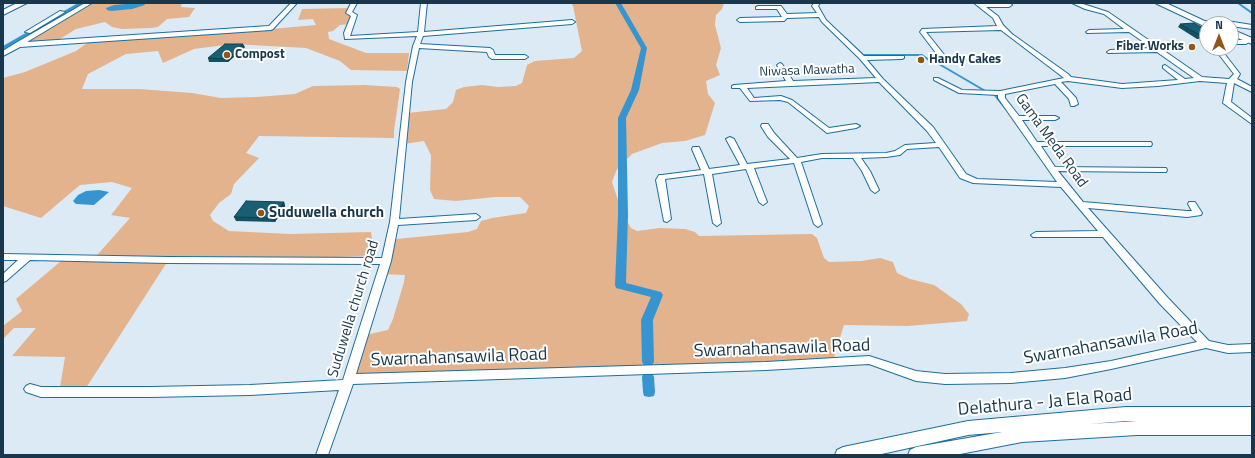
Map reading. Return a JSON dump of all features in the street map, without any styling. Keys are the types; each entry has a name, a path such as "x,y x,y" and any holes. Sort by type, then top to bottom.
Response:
{"highway":[{"path":"3,7 10,3"},
{"path":"3,13 23,3"},
{"path":"1159,3 1199,19"},
{"path":"1167,3 1199,18"},
{"path":"1239,34 1250,43"}],"main road":[{"path":"1239,28 1251,27"},
{"name":"Delathura - Ja Ela Road","path":"843,455 968,428 1126,414 1252,414"},
{"name":"Delathura - Ja Ela Road","path":"916,455 1022,435 1137,428 1252,428"}],"street":[{"path":"3,46 77,3"},
{"path":"3,54 89,3"},
{"path":"16,45 271,28 294,3"},
{"path":"354,3 349,13 354,15 347,33 347,38 421,34 572,22"},
{"name":"Suduwella church road","path":"322,455 348,382 386,261 394,222 409,82 416,46 421,34 424,3"},
{"path":"816,3 815,6 820,15 862,58 881,80 930,129 963,176 976,181 1064,185"},
{"path":"1076,3 1086,3"},
{"path":"1076,3 1087,8 1103,12 1200,78 1232,80 1252,90"},
{"path":"979,4 1009,5"},
{"path":"979,4 996,17 1001,28 1010,36 1066,75 1068,80"},
{"path":"758,8 779,7 785,16"},
{"path":"740,20 783,20 785,16 820,15"},
{"path":"956,62 944,58 938,52 923,32 924,30 1001,28"},
{"path":"1089,32 1131,30"},
{"path":"1239,42 1250,43"},
{"path":"416,46 490,50 492,57 525,57"},
{"path":"1110,52 1160,50"},
{"path":"1224,56 1237,74 1232,80 1228,89 1227,103 1252,122"},
{"path":"862,58 902,57"},
{"path":"780,64 791,83"},
{"path":"1165,67 1184,81"},
{"name":"Gama Meda Road","path":"1200,78 1158,84 1122,86 1068,80 1004,91 1001,93 1002,98 1064,185 1159,295 1208,345"},
{"path":"936,79 961,92 1001,93"},
{"name":"Niwasa Mawatha","path":"734,87 791,83 881,80"},
{"path":"1057,82 1072,98 1074,104"},
{"path":"743,86 748,97 752,100 757,101 781,98 790,101 827,131 856,126"},
{"path":"1017,118 1055,118"},
{"path":"765,126 770,135 796,160 818,224"},
{"path":"730,139 746,166 763,202"},
{"path":"1035,144 1148,144"},
{"path":"667,219 661,177 822,156 897,154 905,147 940,145"},
{"path":"696,149 706,171 717,223"},
{"path":"856,156 866,171 875,190"},
{"path":"1052,169 1164,170"},
{"path":"1081,205 1187,214 1198,213 1192,204"},
{"path":"394,222 476,217"},
{"path":"1036,235 1107,234"},
{"path":"3,257 168,260 386,261"},
{"path":"3,278 26,258"},
{"path":"1208,345 1228,349 1252,348"},
{"name":"Swarnahansawila Road","path":"30,389 41,392 250,390 348,382 766,366 869,360 916,376 945,380 1012,378 1072,372 1208,345"}],"shaded area":[{"path":"92,3 182,3 181,7 195,8 189,17 167,19 158,27 122,29 112,27 105,22 76,29 55,42 22,43"},
{"path":"571,3 724,3 722,9 716,15 715,25 721,48 716,65 720,75 706,81 708,94 715,103 705,135 685,141 662,143 632,154 617,169 612,182 623,215 631,228 637,231 660,228 685,229 695,232 699,236 812,234 817,238 824,258 829,262 861,261 880,258 893,262 897,273 910,279 934,285 961,304 969,314 967,321 908,326 844,325 834,357 821,361 353,374 365,335 388,330 393,319 404,282 405,275 379,274 386,240 468,232 477,229 481,221 526,213 529,206 520,197 495,197 456,201 434,199 430,190 431,155 424,141 404,144 407,113 446,109 453,102 456,90 464,87 482,85 498,87 516,86 522,83 527,65 535,61 574,58 582,51 573,6"},
{"path":"349,8 346,14 352,15 349,24 340,25 333,31 328,32 329,39 366,53 409,53 407,71 351,70 340,61 306,48 232,44 194,49 163,63 158,51 126,54 88,74 82,89 139,89 192,93 221,98 295,94 313,86 364,85 397,87 400,89 394,138 259,136 246,153 259,158 234,184 231,194 219,203 210,215 213,221 229,231 290,234 371,232 372,239 369,251 365,256 311,258 171,256 86,388 60,387 65,357 12,356 36,328 14,328 3,339 3,326 22,311 16,299 61,261 91,262 130,218 111,215 132,188 112,182 80,185 41,218 3,206 3,78 25,72 76,51 90,41 226,33 316,25 313,19 298,20 302,9"}],"water":[{"path":"144,3 145,5 132,9 111,11 107,10 106,8 114,5"},
{"path":"99,190 109,192 94,205 76,204 73,201 78,195 86,191"}],"building":[{"path":"1194,23 1199,26 1199,34 1180,24"},
{"path":"225,44 243,44 227,59 208,58"},
{"name":"Suduwella church","path":"246,201 284,202 273,218 234,217"}],"waterway":[{"path":"3,49 82,3"},
{"path":"618,3 644,48 635,90 622,118 623,215 620,285 657,295 647,320 648,362"},
{"path":"1238,3 1252,13"},
{"path":"845,38 863,55 922,55 933,63 939,64 987,92 993,93 1005,108"},
{"path":"648,377 649,392"}],"place":[{"name":"Fiber Works","path":"1192,47"},
{"name":"Compost","path":"227,55"},
{"name":"Handy Cakes","path":"921,60"},
{"name":"Suduwella church","path":"261,213"}]}
